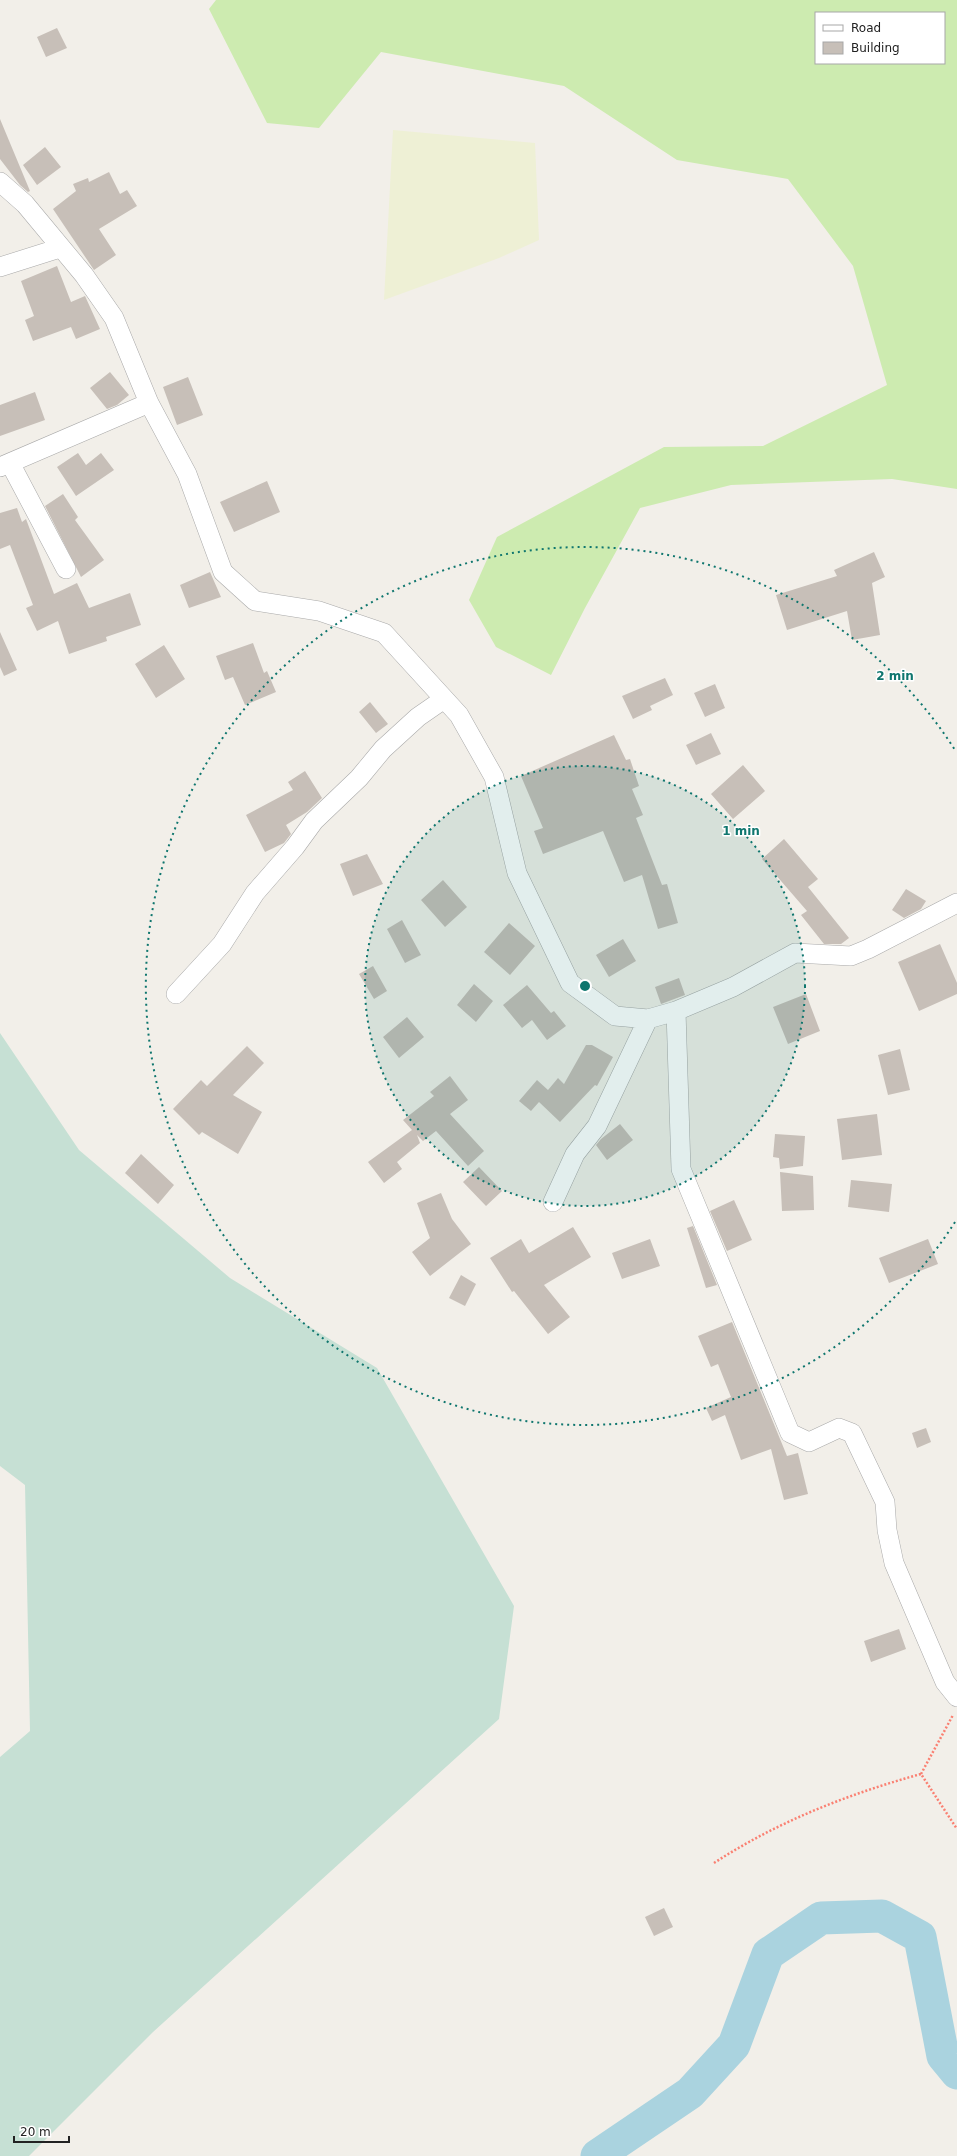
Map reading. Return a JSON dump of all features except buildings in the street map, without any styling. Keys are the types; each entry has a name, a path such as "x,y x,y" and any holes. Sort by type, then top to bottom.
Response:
{"street":[{"path":"0,182 25,204 60,248 84,275 114,318 149,403 187,474 223,572 255,601 319,611 384,633 459,715 494,777 517,874 570,983 616,1016 648,1019 676,1011 733,987 795,953 851,956 868,949 957,903"},
{"path":"0,267 60,248"},
{"path":"66,569 5,465 149,403"},
{"path":"176,994 222,944 255,893 295,847 314,821 359,778 383,749 418,717 444,699"},
{"path":"676,1011 681,1169 790,1432 809,1442 839,1428 852,1433 861,1449 885,1502 887,1530 894,1563 955,1705"},
{"path":"553,1202 575,1154 597,1126 648,1019"}],"path":[{"path":"714,1863 764,1832 813,1811 879,1786 921,1774 955,1705"},
{"path":"921,1774 957,1829"}],"green space":[{"path":"216,0 957,0 957,489 892,479 731,485 640,508 585,608 551,675 496,647 469,600 497,537 664,447 763,446 887,385 853,266 788,179 677,160 564,86 381,52 319,128 267,123 209,9"},
{"path":"393,130 535,143 539,240 499,258 384,300"},
{"path":"0,1033 79,1150 230,1278 377,1368 514,1606 499,1719 153,2032 29,2156 0,2156 0,1757 30,1731 25,1485 0,1466"}],"waterway":[{"path":"597,2156 690,2093 734,2045 768,1954 821,1918 882,1916 920,1937 943,2056 957,2073"}]}
